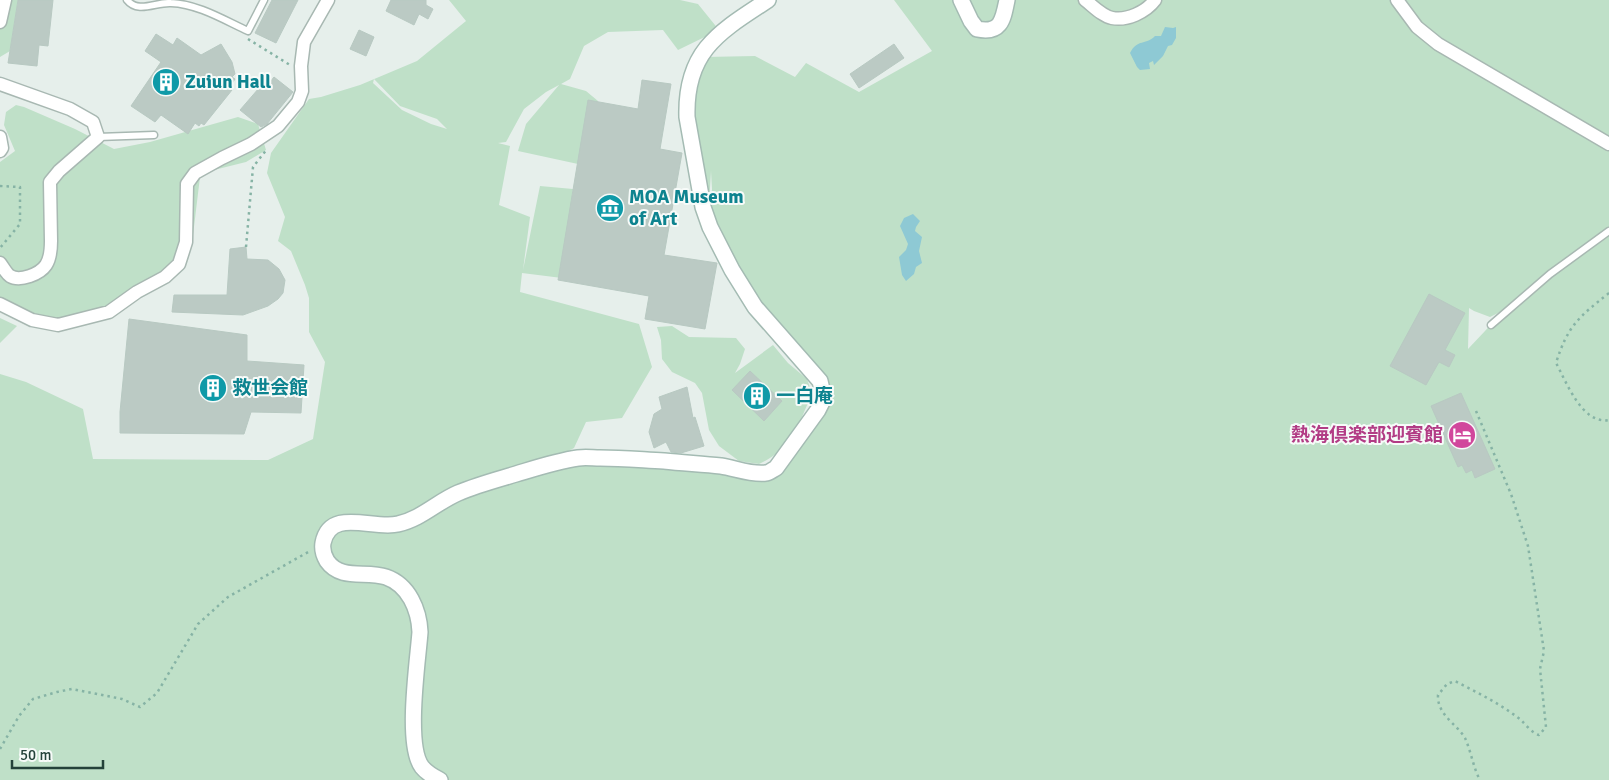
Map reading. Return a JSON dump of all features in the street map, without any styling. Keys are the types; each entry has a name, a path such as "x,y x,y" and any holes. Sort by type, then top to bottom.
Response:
{"street":[{"path":"0,22 5,0"},
{"path":"0,304 32,320 58,325 109,312 137,292 165,277 179,264 186,242 188,184 195,173 252,144 278,126 298,102 302,91 301,66 304,42 328,0"},
{"path":"440,780 422,767 418,760 415,744 413,728 420,632 419,619 413,602 404,589 388,577 365,573 351,574 339,572 329,564 324,555 322,544 327,532 334,525 342,522 397,525 416,518 456,494 475,486 547,465 579,458 628,458 767,473 776,468 818,410 824,398 820,381 755,307 732,270 710,227 703,207 687,117 686,102 697,60 710,42 768,0"},
{"path":"961,0 977,29 988,31 998,27 1004,16 1007,0"},
{"path":"1085,0 1101,13 1111,18 1125,18 1138,14 1155,0"},
{"path":"1397,0 1417,27 1438,44 1609,144"},
{"path":"0,263 10,276 19,279 32,275 46,265 51,241 50,182 58,171 98,136 93,122 70,109 4,88"},
{"path":"0,138 2,148 0,151"}],"lane":[{"path":"127,0 138,8 169,2 190,5 248,31 264,0"},
{"path":"98,136 154,136"},
{"path":"1491,325 1550,274 1609,231"}],"path":[{"path":"245,37 291,65"},
{"path":"246,247 253,167"},
{"path":"0,186 20,187 20,224 0,248"},
{"path":"1609,293 1584,313 1571,327 1562,344 1556,362 1579,406 1590,415 1606,421 1609,420"},
{"path":"1476,410 1511,494 1528,546 1544,651 1540,669 1546,726 1539,735 1536,734 1493,700 1455,682 1447,684 1438,695 1442,710 1464,736 1473,766 1480,780"},
{"path":"0,749 19,716 34,699 72,689 122,699 140,706 158,693 198,624 228,598 322,544"}],"green space":[{"path":"0,0 18,0 10,51 0,57"},
{"path":"449,0 680,0 698,4 719,30 678,50 663,30 608,32 584,46 570,79 561,84 586,91 598,101 578,164 518,151 526,124 559,85 546,92 524,109 506,142 498,143 510,146 499,205 530,217 523,270 540,186 573,189 562,278 522,273 520,292 639,324 652,367 622,418 586,422 574,448 525,474 577,462 777,474 826,379 749,294 710,227 711,171 709,205 687,117 705,57 755,56 795,77 806,63 859,92 932,51 894,0 1609,0 1609,780 0,780 0,374 26,382 83,409 93,459 268,460 313,439 325,362 309,332 309,298 305,285 291,251 278,241 285,217 267,173 271,153 309,99 360,85 374,79 417,61 466,21","holes":["374,79 400,106 437,119 447,129 431,124 402,110 373,83","1518,296 1468,349 1469,308 1490,317 1502,311"]},
{"path":"16,105 75,129 114,149 150,142 238,117 258,124 266,150 246,162 214,170 200,177 193,235 179,264 108,310 69,323 32,320 0,300 0,162 15,151 4,125 6,112"},
{"path":"0,318 17,326 0,343"},
{"path":"672,326 689,337 736,338 745,349 735,373 773,345 788,363 807,379 812,393 795,432 778,453 759,464 739,461 719,446 709,430 702,393 695,383 672,372 662,359 661,340 657,327"}],"water":[{"path":"1165,27 1176,27 1176,38 1172,45 1168,46 1163,56 1154,65 1153,61 1149,63 1150,69 1140,70 1130,53 1136,45 1148,41 1155,36 1161,36"},
{"path":"913,214 920,221 915,231 922,237 919,251 922,263 916,267 914,274 906,281 902,275 899,257 906,250 908,244 900,226 904,218"}],"building":[{"path":"18,0 53,0 48,46 39,45 37,66 8,63"},
{"path":"272,0 298,0 276,43 255,33"},
{"path":"391,0 426,0 426,5 433,9 428,19 419,14 414,25 386,11"},
{"path":"359,30 374,37 366,56 350,49"},
{"path":"156,34 173,45 177,38 201,55 221,44 232,62 235,74 232,77 235,79 229,88 232,90 204,125 201,123 199,126 195,123 188,134 161,115 155,122 131,106 161,62 145,51"},
{"path":"894,44 904,58 859,88 850,74"},
{"path":"274,77 293,92 267,124 261,127 240,110 259,88 263,91"},
{"path":"642,80 671,84 660,149 682,153 664,255 717,263 705,329 645,319 649,296 558,280 588,100 638,109"},
{"path":"246,247 247,259 268,260 279,269 285,280 283,293 278,299 268,306 243,315 172,312 174,295 227,295 230,249"},
{"path":"1429,294 1465,313 1445,350 1455,355 1449,367 1439,362 1426,385 1390,366"},
{"name":"救世会館","path":"129,319 247,335 247,361 304,365 301,413 251,412 244,434 120,433 120,412"},
{"name":"一白庵","path":"750,371 782,401 764,421 732,390"},
{"path":"687,387 693,418 695,417 704,446 681,453 671,452 666,442 654,448 649,432 654,414 662,409 659,397"},
{"name":"熱海倶楽部迎賓館","path":"1461,393 1495,469 1475,478 1472,470 1466,473 1462,465 1458,467 1431,406"}],"place":[{"name":"Zuiun Hall","path":"166,82"},
{"name":"MOA Museum of Art","path":"610,208"},
{"name":"救世会館","path":"213,388"},
{"name":"一白庵","path":"757,396"},
{"name":"熱海倶楽部迎賓館","path":"1462,435"}]}
